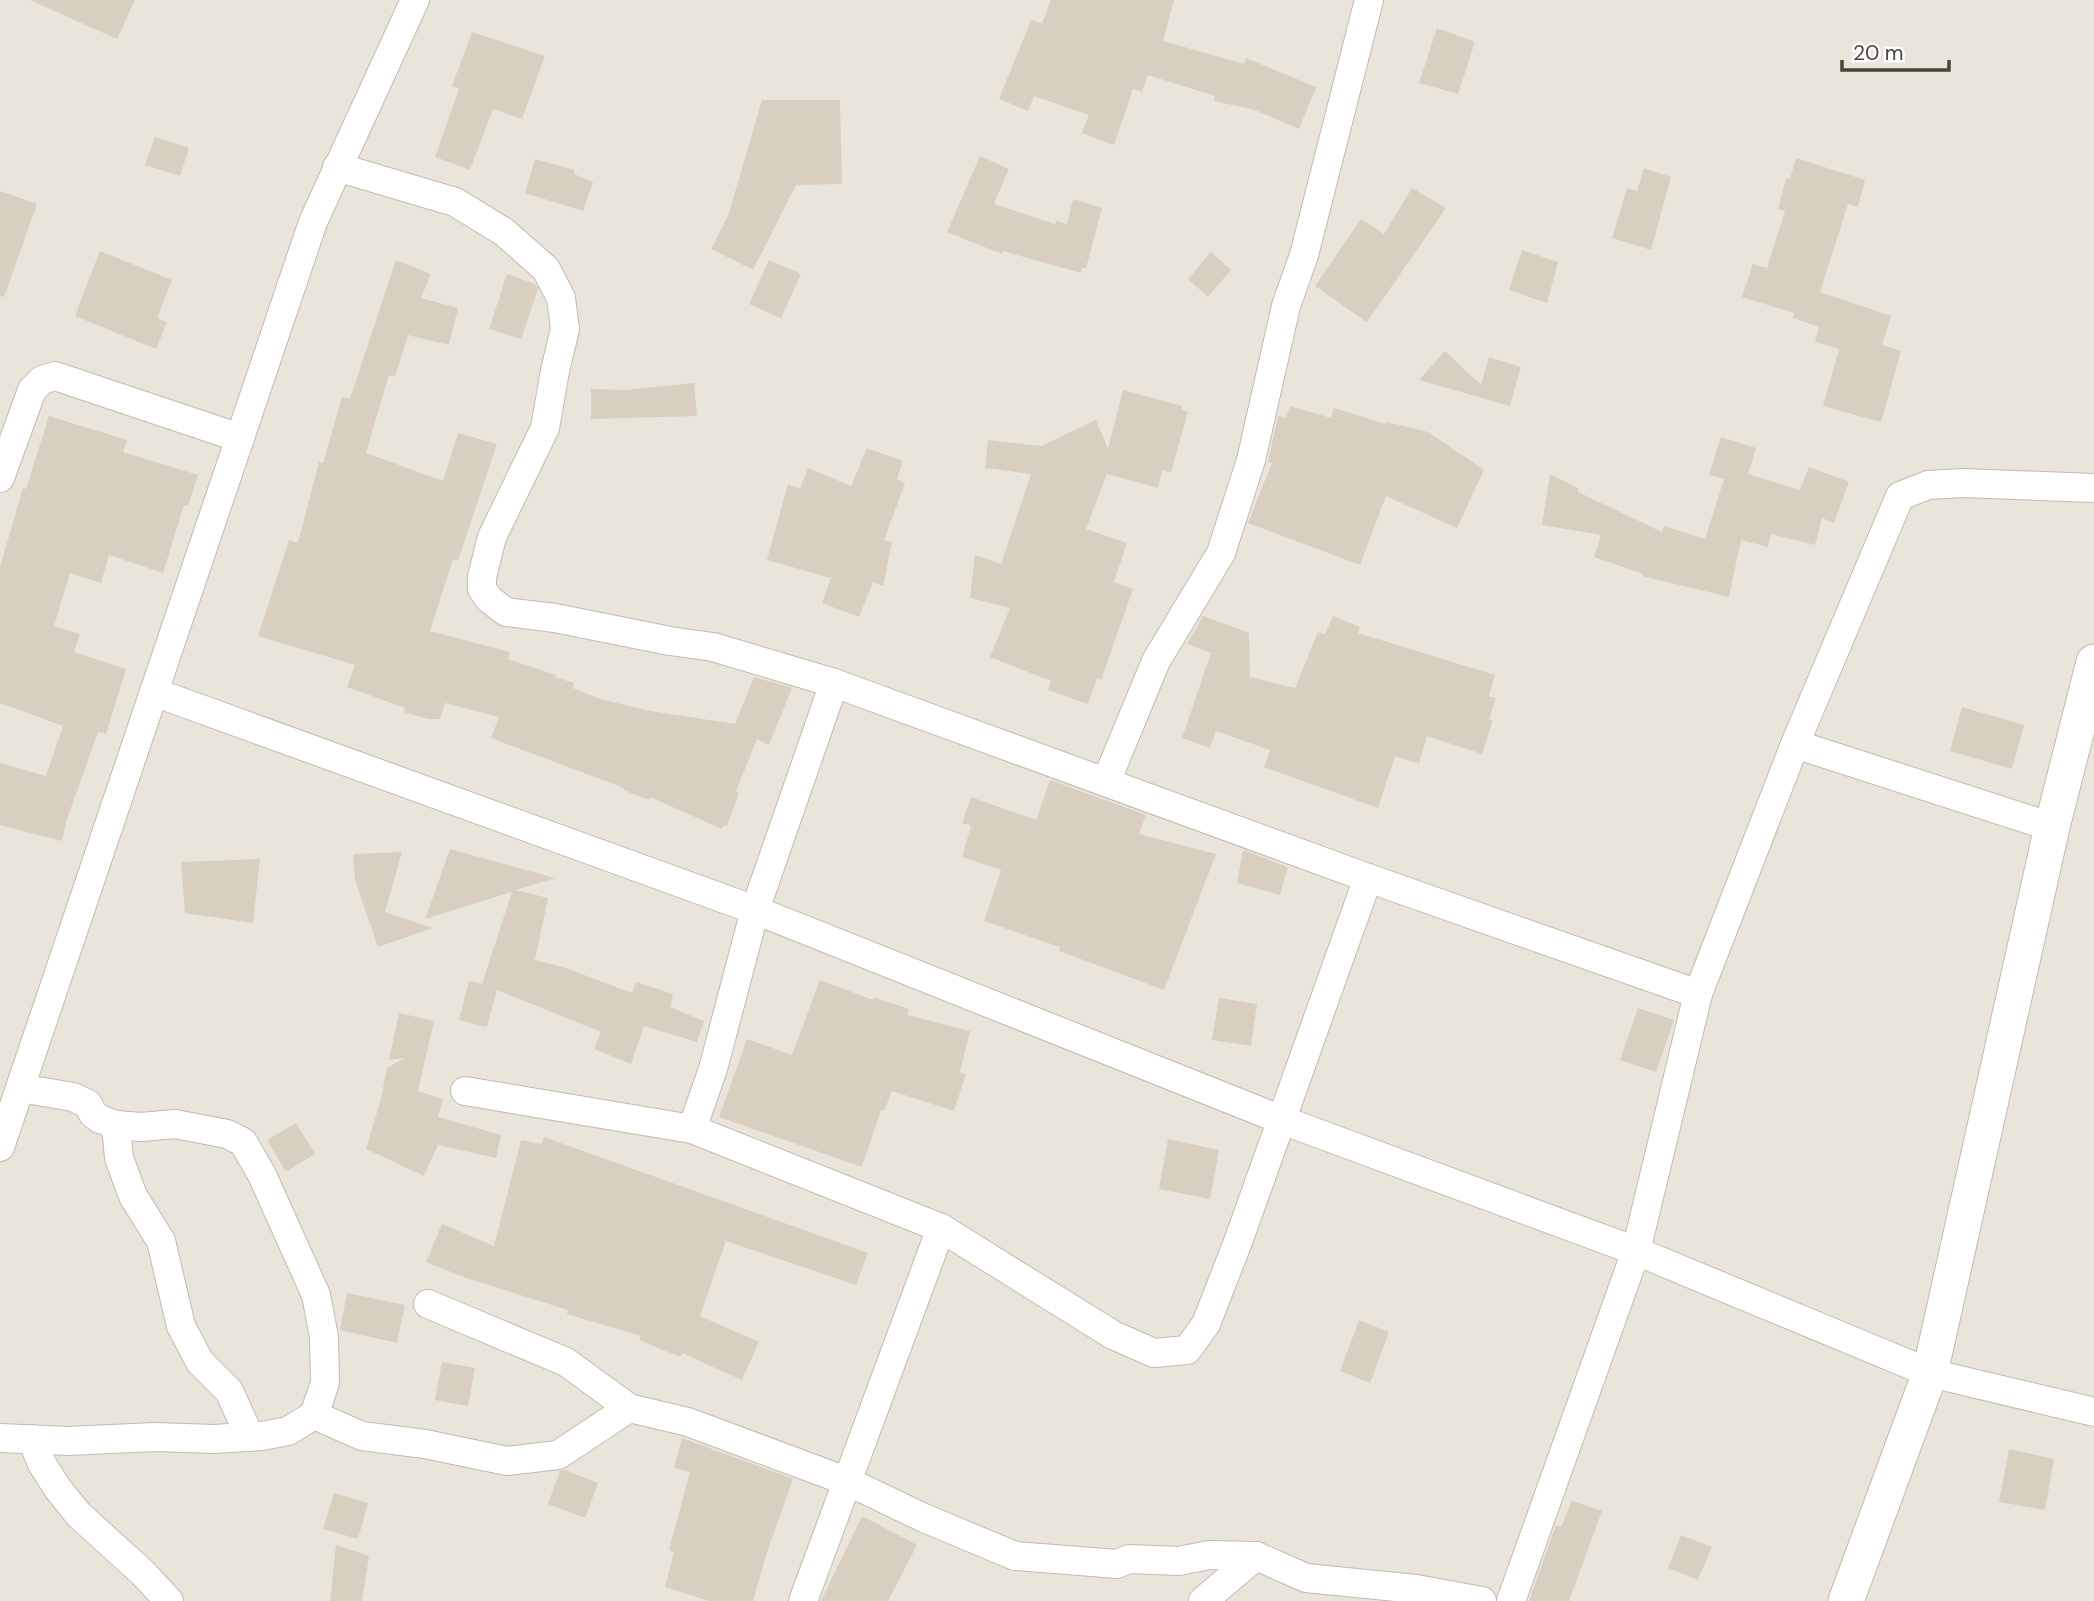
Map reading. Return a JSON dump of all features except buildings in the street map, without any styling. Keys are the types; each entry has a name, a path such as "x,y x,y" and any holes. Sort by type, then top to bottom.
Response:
{"street":[{"path":"0,1147 313,222 415,0"},
{"path":"1106,782 1156,661 1221,553 1251,460 1286,306 1304,255 1369,0"},
{"path":"337,167 455,202 504,232 546,269 561,298 565,329 545,428 492,537 482,589 489,599 506,612 555,618 670,642 713,647 834,683 1367,878 1698,994"},
{"path":"0,478 32,390 42,380 55,376 240,438"},
{"path":"1511,1601 1636,1251 1698,994 1795,744 1900,496 1928,485 1964,483 2094,488"},
{"path":"1846,1601 1930,1373 2052,827 2094,662"},
{"path":"692,1129 713,1069 755,910 834,683"},
{"path":"154,692 755,910 1282,1120 1636,1251 1930,1373 2094,1412"},
{"path":"1795,744 2052,827"},
{"path":"465,1091 692,1129 941,1228 1113,1335 1154,1353 1187,1350 1206,1324 1282,1120 1367,878"},
{"path":"0,1438 68,1441 155,1437 214,1439 288,1431 314,1415 325,1383 324,1337 316,1296 262,1175 243,1142 227,1134 175,1124 141,1127 116,1125 100,1119 93,1114 88,1104 73,1097 20,1088"},
{"path":"116,1125 119,1158 133,1196 162,1241 181,1326 200,1362 229,1391 250,1437"},
{"path":"803,1601 941,1228"},
{"path":"428,1304 566,1362 629,1408 688,1422 849,1482 924,1518 1015,1556 1117,1564 1129,1559 1179,1561 1209,1555 1256,1556 1306,1578 1416,1589 1482,1601"},
{"path":"314,1415 362,1436 425,1444 507,1461 558,1455 629,1408"},
{"path":"32,1439 42,1464 79,1515 142,1572 169,1601"},
{"path":"1203,1601 1256,1556"}],"shaded area":[{"path":"0,0 2094,0 2094,1601 0,1601"}]}
